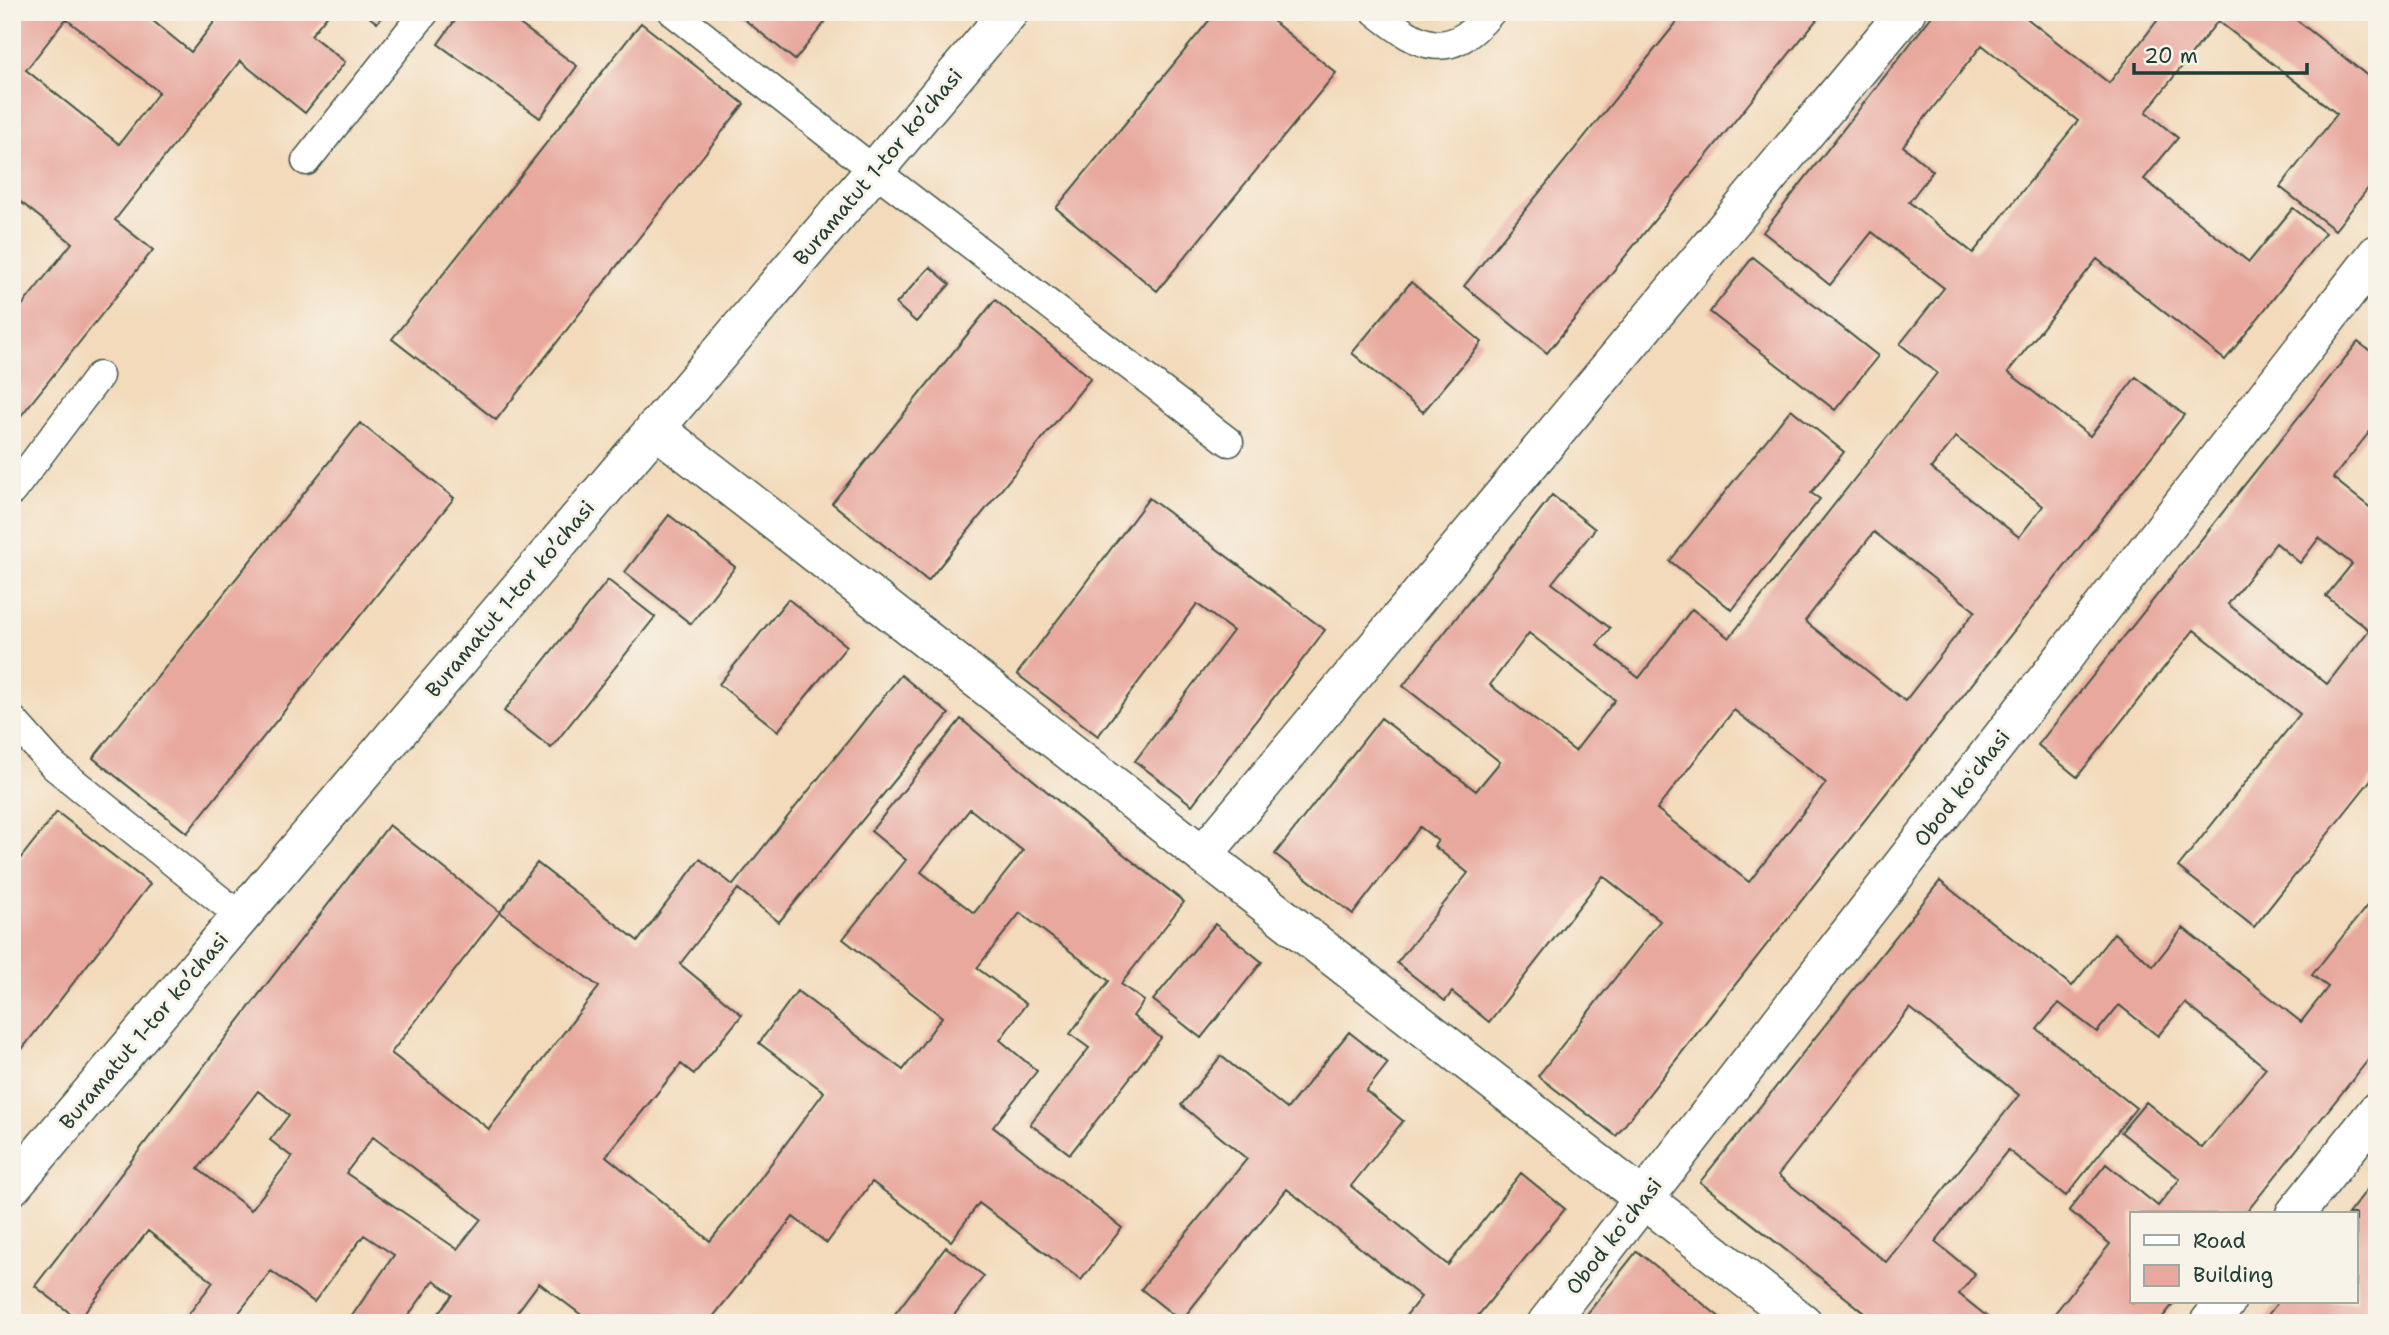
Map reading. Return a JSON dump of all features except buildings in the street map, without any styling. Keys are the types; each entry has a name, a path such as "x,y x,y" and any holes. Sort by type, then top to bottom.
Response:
{"street":[{"name":"Buramatut 1-tor koʼchasi","path":"12,1186 1009,12"},
{"path":"1203,855 1906,12"},
{"name":"Obod koʻchasi","path":"1548,1323 2377,254"},
{"path":"655,428 1803,1323"},
{"path":"2297,1212 2377,1111"},
{"path":"2209,1323 2224,1304"}],"lane":[{"path":"306,161 425,12"},
{"path":"673,12 875,171 1229,442"},
{"path":"1376,12 1396,29 1442,46 1457,43 1475,31 1491,12"},
{"path":"12,491 99,376"},
{"path":"12,719 54,766 241,917"},
{"path":"12,745 54,766"}]}
